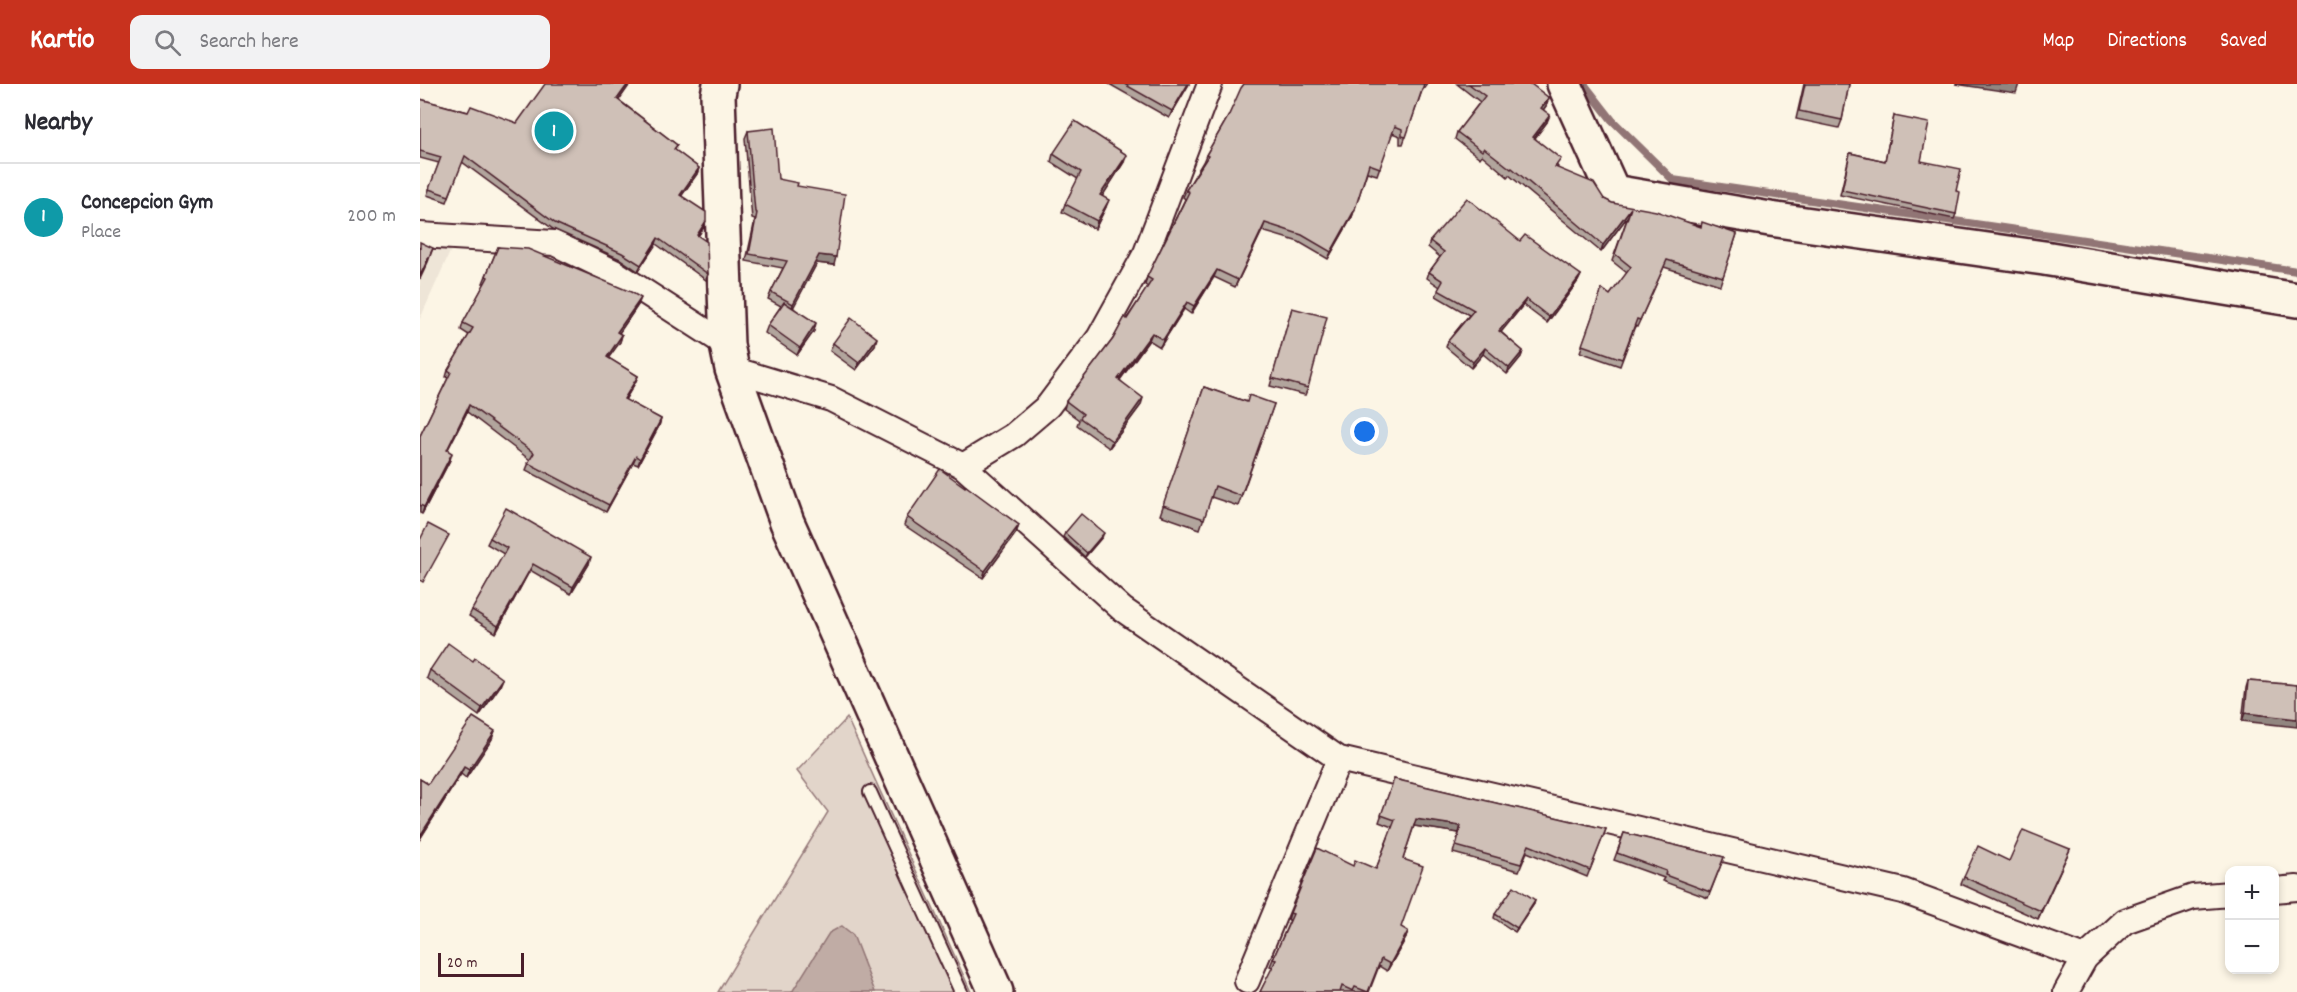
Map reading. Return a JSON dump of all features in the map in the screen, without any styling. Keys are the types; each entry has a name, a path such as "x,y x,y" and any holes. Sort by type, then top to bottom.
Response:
{"main road":[{"path":"720,84 718,95 729,357 787,522 996,992"},
{"path":"1564,84 1613,192 1770,219 2044,258 2297,300"}],"street":[{"path":"963,466 1014,435 1048,406 1099,338 1146,253 1210,84"},
{"path":"420,235 554,243 614,272 729,357 831,399 963,466 1122,609 1338,759 1902,891 2085,958"},
{"path":"1247,981 1338,759"},
{"path":"2279,890 2297,888"},
{"path":"2066,992 2085,958 2125,921 2193,897 2225,894"}],"lane":[{"path":"870,792 960,992"}],"shaded area":[{"path":"420,241 454,243 420,319"},
{"path":"847,718 971,992 718,992 828,812 797,771"},
{"path":"842,926 853,935 875,992 792,992 829,933"}],"building":[{"path":"545,84 628,84 617,99 677,145 674,149 699,168 680,195 706,212 706,221 697,235 707,242 708,274 658,238 641,265 622,253 555,223 465,156 449,196 429,189 441,157 420,151 420,99 468,112 471,106 517,123"},
{"path":"1124,84 1188,84 1172,111"},
{"path":"1244,84 1424,84 1406,137 1402,136 1402,129 1395,126 1380,168 1369,164 1355,209 1331,252 1302,235 1265,223 1238,280 1217,270 1194,306 1187,302 1163,340 1152,333 1118,379 1143,398 1112,441 1080,418 1083,414 1066,401 1113,339 1125,317 1127,319 1152,280 1147,277 1189,192 1186,190 1208,156 1206,155"},
{"path":"1469,84 1531,84 1549,98 1541,108 1550,115 1533,137 1561,159 1555,167 1594,183 1604,199 1612,203 1656,211 1701,227 1702,222 1737,234 1723,277 1667,260 1640,320 1637,319 1622,359 1582,345 1602,289 1610,295 1631,267 1615,254 1631,208 1603,245 1512,168 1484,148 1482,151 1457,132 1485,96"},
{"path":"1805,84 1849,84 1842,120 1799,111"},
{"path":"1894,116 1929,123 1921,161 1961,169 1956,191 1960,192 1956,214 1842,190 1850,153 1885,161"},
{"path":"1075,121 1127,155 1100,195 1109,200 1097,221 1065,204 1081,172 1053,154"},
{"path":"774,128 778,179 798,183 797,186 845,194 836,257 819,255 793,304 771,292 787,261 749,254 757,213 755,212 748,131"},
{"path":"1467,198 1520,241 1525,235 1581,275 1549,317 1526,299 1499,331 1523,351 1509,368 1485,348 1473,362 1448,341 1474,310 1438,290 1443,281 1429,272 1444,252 1430,241"},
{"path":"420,242 433,248 420,276"},
{"path":"498,247 528,249 641,298 617,332 622,335 607,357 638,376 624,399 661,419 640,459 636,456 609,505 528,463 534,453 469,405 447,450 452,453 424,507 420,505 420,436 451,372 448,370 473,328 463,323 488,277 486,276"},
{"path":"784,302 816,323 800,348 768,325"},
{"path":"1292,308 1327,317 1308,388 1272,378"},
{"path":"851,318 877,338 859,363 833,343"},
{"path":"1204,387 1247,402 1249,395 1274,404 1241,496 1215,486 1204,519 1163,505"},
{"path":"940,469 1019,525 985,571 907,517"},
{"path":"506,508 591,557 573,587 533,564 498,626 472,610 507,548 490,538"},
{"path":"1081,514 1104,533 1087,553 1065,533"},
{"path":"428,524 449,535 423,582 420,580 420,540"},
{"path":"448,643 473,661 475,658 503,679 482,708 430,670"},
{"path":"2248,681 2297,685 2297,719 2245,713"},
{"path":"473,717 495,731 469,770 464,767 420,836 420,779 428,784"},
{"path":"1394,779 1606,829 1590,870 1529,845 1521,864 1456,846 1461,826 1416,819 1403,859 1423,866 1401,927 1408,931 1390,964 1381,959 1368,992 1355,987 1353,991 1342,986 1340,992 1260,992 1276,960 1273,959 1293,914 1290,913 1317,848 1353,866 1355,860 1376,869 1395,820 1381,815"},
{"path":"2023,830 2070,849 2041,911 1964,877 1978,846 2009,861"},
{"path":"1624,833 1724,857 1710,892 1665,875 1666,871 1617,853"},
{"path":"1514,886 1535,900 1517,928 1495,914"}],"waterway":[{"path":"1584,84 1612,120 1673,180 2297,271"}],"place":[{"name":"Concepcion Gym","path":"554,131"}]}
